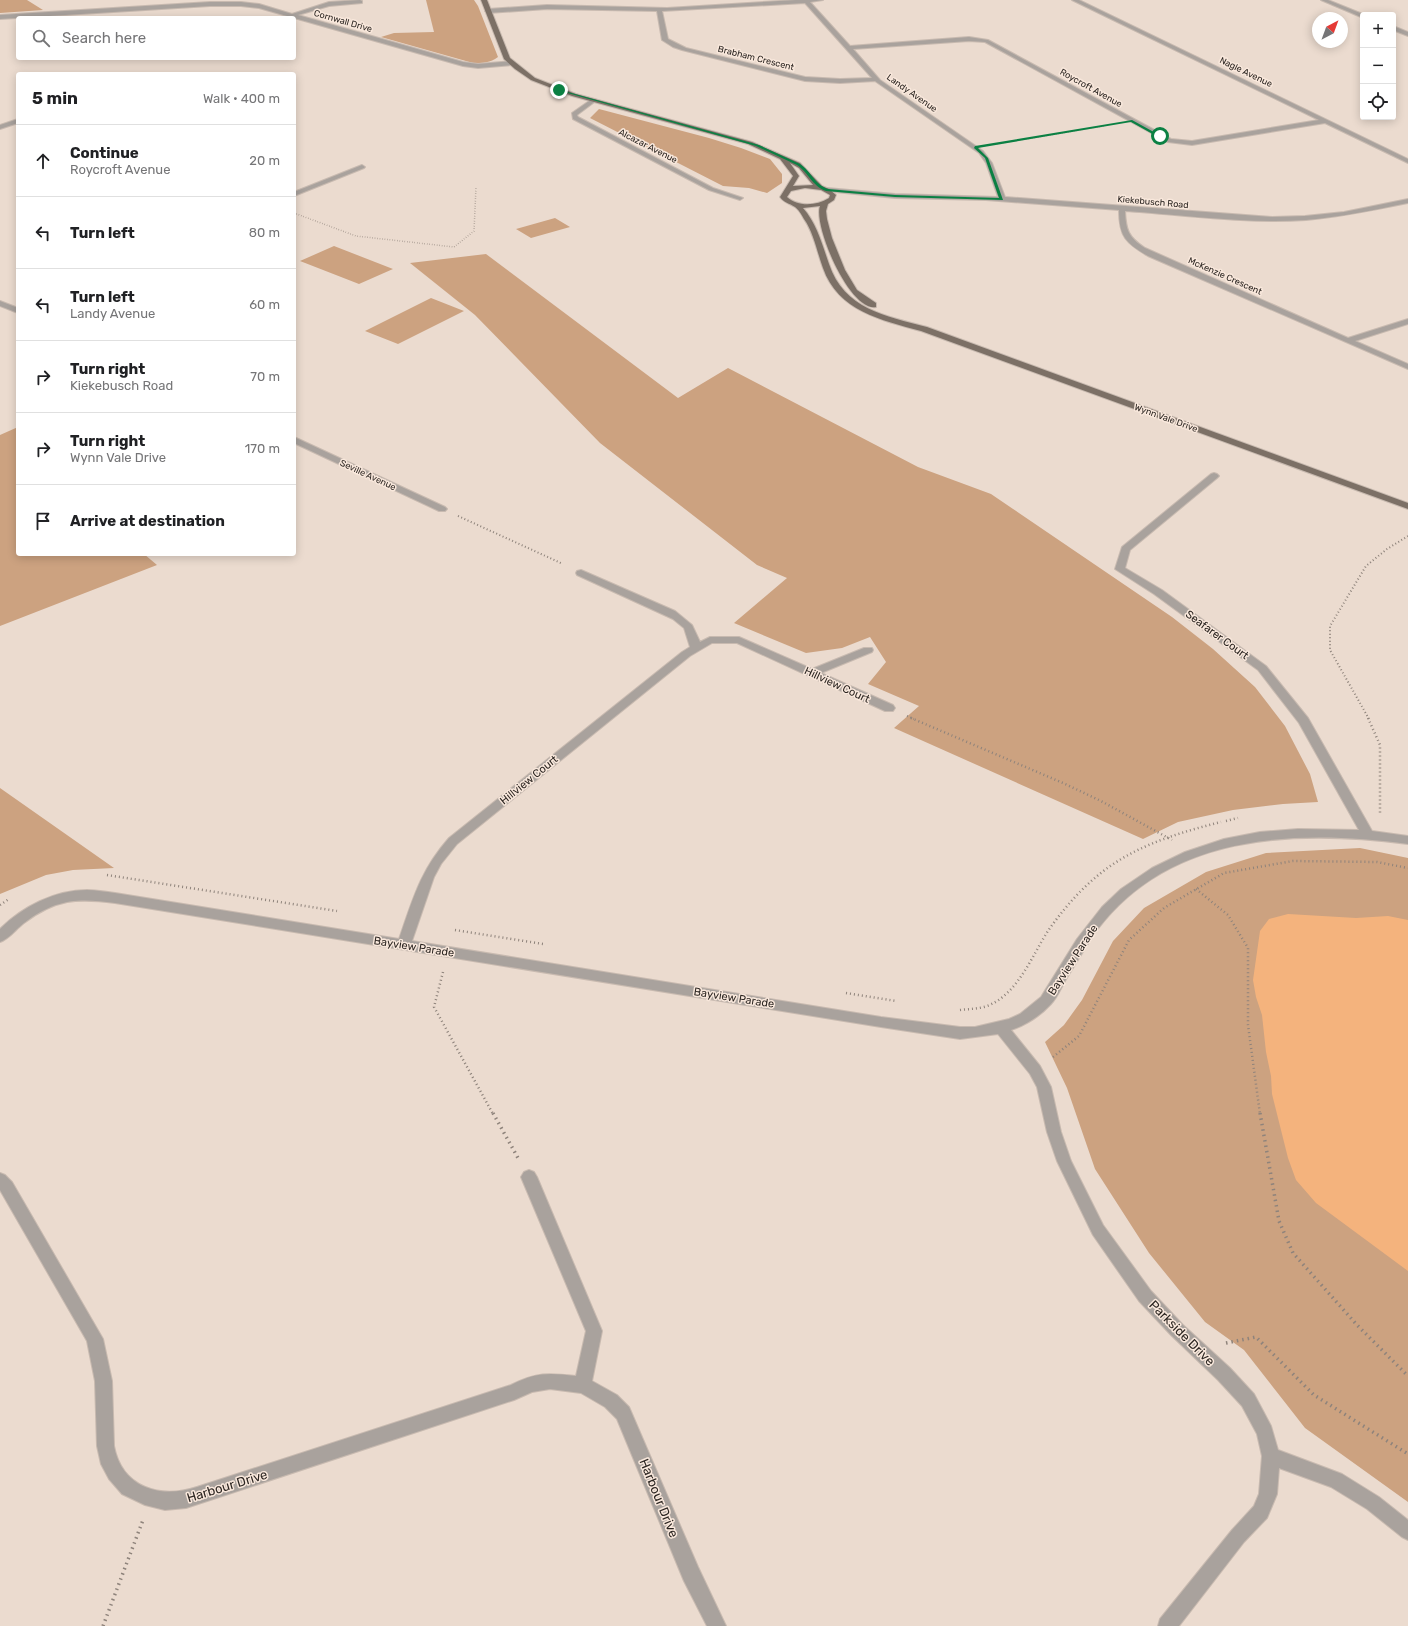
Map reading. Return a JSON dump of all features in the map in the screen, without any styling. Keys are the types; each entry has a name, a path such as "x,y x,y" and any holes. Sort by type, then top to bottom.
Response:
{"main road":[{"path":"484,0 505,54 512,63 540,83 594,100 750,143 781,156 804,168 811,180 820,188"},
{"path":"781,156 796,176 788,189"},
{"path":"788,189 805,186 827,190 833,195 829,201 811,206 796,204"},
{"name":"Wynn Vale Drive","path":"788,189 784,192 783,196 785,200 796,204 811,224 832,280 846,298 889,320 924,330 1408,506"},
{"name":"Wynn Vale Drive","path":"829,201 822,210 824,224 838,262 849,285 861,298 924,330"}],"street":[{"path":"539,0 543,8"},
{"path":"488,11 543,8 658,10 820,0"},
{"name":"Nagle Avenue","path":"1075,0 1408,161"},
{"path":"1324,0 1360,15"},
{"name":"Landy Avenue","path":"806,1 876,79 975,147 986,158 1002,199"},
{"path":"291,16 329,4 360,2"},
{"name":"Cornwall Drive","path":"0,17 224,3 250,5 291,16"},
{"name":"Brabham Crescent","path":"658,10 665,40 684,49 805,78 840,81 876,79"},
{"name":"Cornwall Drive","path":"296,17 463,64 478,66 512,63"},
{"path":"1396,29 1408,34"},
{"name":"Roycroft Avenue","path":"848,48 968,39 986,41 1170,141 1192,143 1326,121"},
{"name":"Alcazar Avenue","path":"594,100 574,114 575,118 711,189 740,198"},
{"path":"0,127 16,122"},
{"path":"296,193 362,166"},
{"name":"Kiekebusch Road","path":"827,190 895,196 1002,199 1272,219 1305,218 1344,214 1408,201"},
{"name":"Kiekebusch Road","path":"829,201 895,196"},
{"name":"McKenzie Crescent","path":"1122,208 1123,232 1134,245 1151,254 1408,367"},
{"path":"0,303 16,309"},
{"path":"1347,341 1408,321"},
{"name":"Seville Avenue","path":"296,441 442,509"},
{"name":"Seafarer Court","path":"1214,476 1125,549 1120,569 1158,592 1262,668 1304,721 1374,836"},
{"path":"581,573 672,613 682,620 691,630 696,648"},
{"name":"Hillview Court","path":"404,945 424,887 432,869 440,856 453,841 686,654 710,640 739,640 889,708"},
{"path":"812,673 868,650"},
{"name":"Bayview Parade","path":"0,937 25,915 47,904 70,897 86,895 115,898 960,1033 1000,1028 1022,1020 1047,1000 1079,947 1100,919 1125,893 1146,877 1172,862 1195,853 1242,840 1265,836 1301,833 1338,833 1408,840"},
{"name":"Parkside Drive","path":"1000,1028 1035,1070 1044,1087 1054,1132 1064,1161 1098,1230 1146,1296 1248,1400 1265,1432 1271,1456 1268,1494 1261,1512 1238,1536 1167,1626"},
{"path":"529,1177 594,1332 583,1385"},
{"name":"Harbour Drive","path":"0,1180 7,1187 94,1339 101,1361 104,1387 106,1441 110,1463 119,1480 133,1492 152,1499 175,1501 204,1494 514,1392 530,1384 550,1381 583,1385 611,1401 622,1413 632,1433 691,1574 717,1626"},
{"path":"1271,1456 1336,1480 1373,1503 1408,1530"}],"path":[{"path":"975,147 1132,121"},
{"path":"296,215 356,236 454,247 474,231 476,187"},
{"path":"442,509 581,573"},
{"path":"1374,836 1380,745 1366,712 1330,650 1330,626 1366,566 1387,549 1408,536"},
{"path":"889,708 1063,783 1101,801 1195,853"},
{"path":"956,1010 987,1006 1005,994 1023,972 1049,930 1083,888 1104,870 1166,837 1198,827 1243,818"},
{"path":"1035,1070 1079,1036 1129,940 1164,908 1224,873 1293,861 1377,862 1408,868"},
{"path":"101,874 116,875 341,912"},
{"path":"1196,889 1228,915 1248,948 1248,1025 1263,1138 1279,1221 1294,1253 1356,1325 1408,1376"},
{"path":"0,905 11,898"},
{"path":"411,924 545,945"},
{"path":"448,952 434,1007 529,1177"},
{"path":"842,993 903,1002"},
{"path":"1197,1349 1256,1337 1314,1395 1408,1454"},
{"path":"103,1626 152,1499"}],"shaded area":[{"path":"0,0 27,0 43,10 0,13"},
{"path":"426,0 474,0 478,6 498,57 486,62 473,63 381,37 394,33 434,32"},
{"path":"599,109 709,138 770,159 782,174 782,183 767,193 749,188 723,186 590,118"},
{"path":"555,218 570,227 531,238 516,229"},
{"path":"334,246 393,269 359,284 300,261"},
{"path":"486,254 678,398 728,368 918,467 991,494 1172,617 1213,649 1255,687 1285,726 1310,774 1318,802 1283,804 1233,810 1178,822 1143,839 894,728 919,706 868,684 886,662 870,637 842,648 806,653 734,623 787,578 757,565 600,443 475,315 410,263"},
{"path":"431,298 464,311 398,344 365,331"},
{"path":"16,428 16,556 146,556 157,565 0,626 0,435"},
{"path":"0,788 114,868 73,870 46,875 0,894"},
{"path":"1360,848 1408,858 1408,1502 1305,1428 1244,1350 1205,1322 1149,1253 1095,1169 1067,1088 1045,1042 1064,1025 1082,1000 1113,941 1144,908 1206,872 1266,853"},
{"path":"1288,914 1356,918 1388,916 1408,920 1408,1271 1316,1203 1296,1180 1288,1158 1272,1094 1271,1076 1266,1052 1262,1015 1256,997 1253,980 1260,931 1269,919"}],"route":[{"path":"559,90 750,143 798,164 804,168 809,177 820,188 827,190 895,196 1002,199 989,163 981,152 975,147 1132,121 1160,136"}]}
